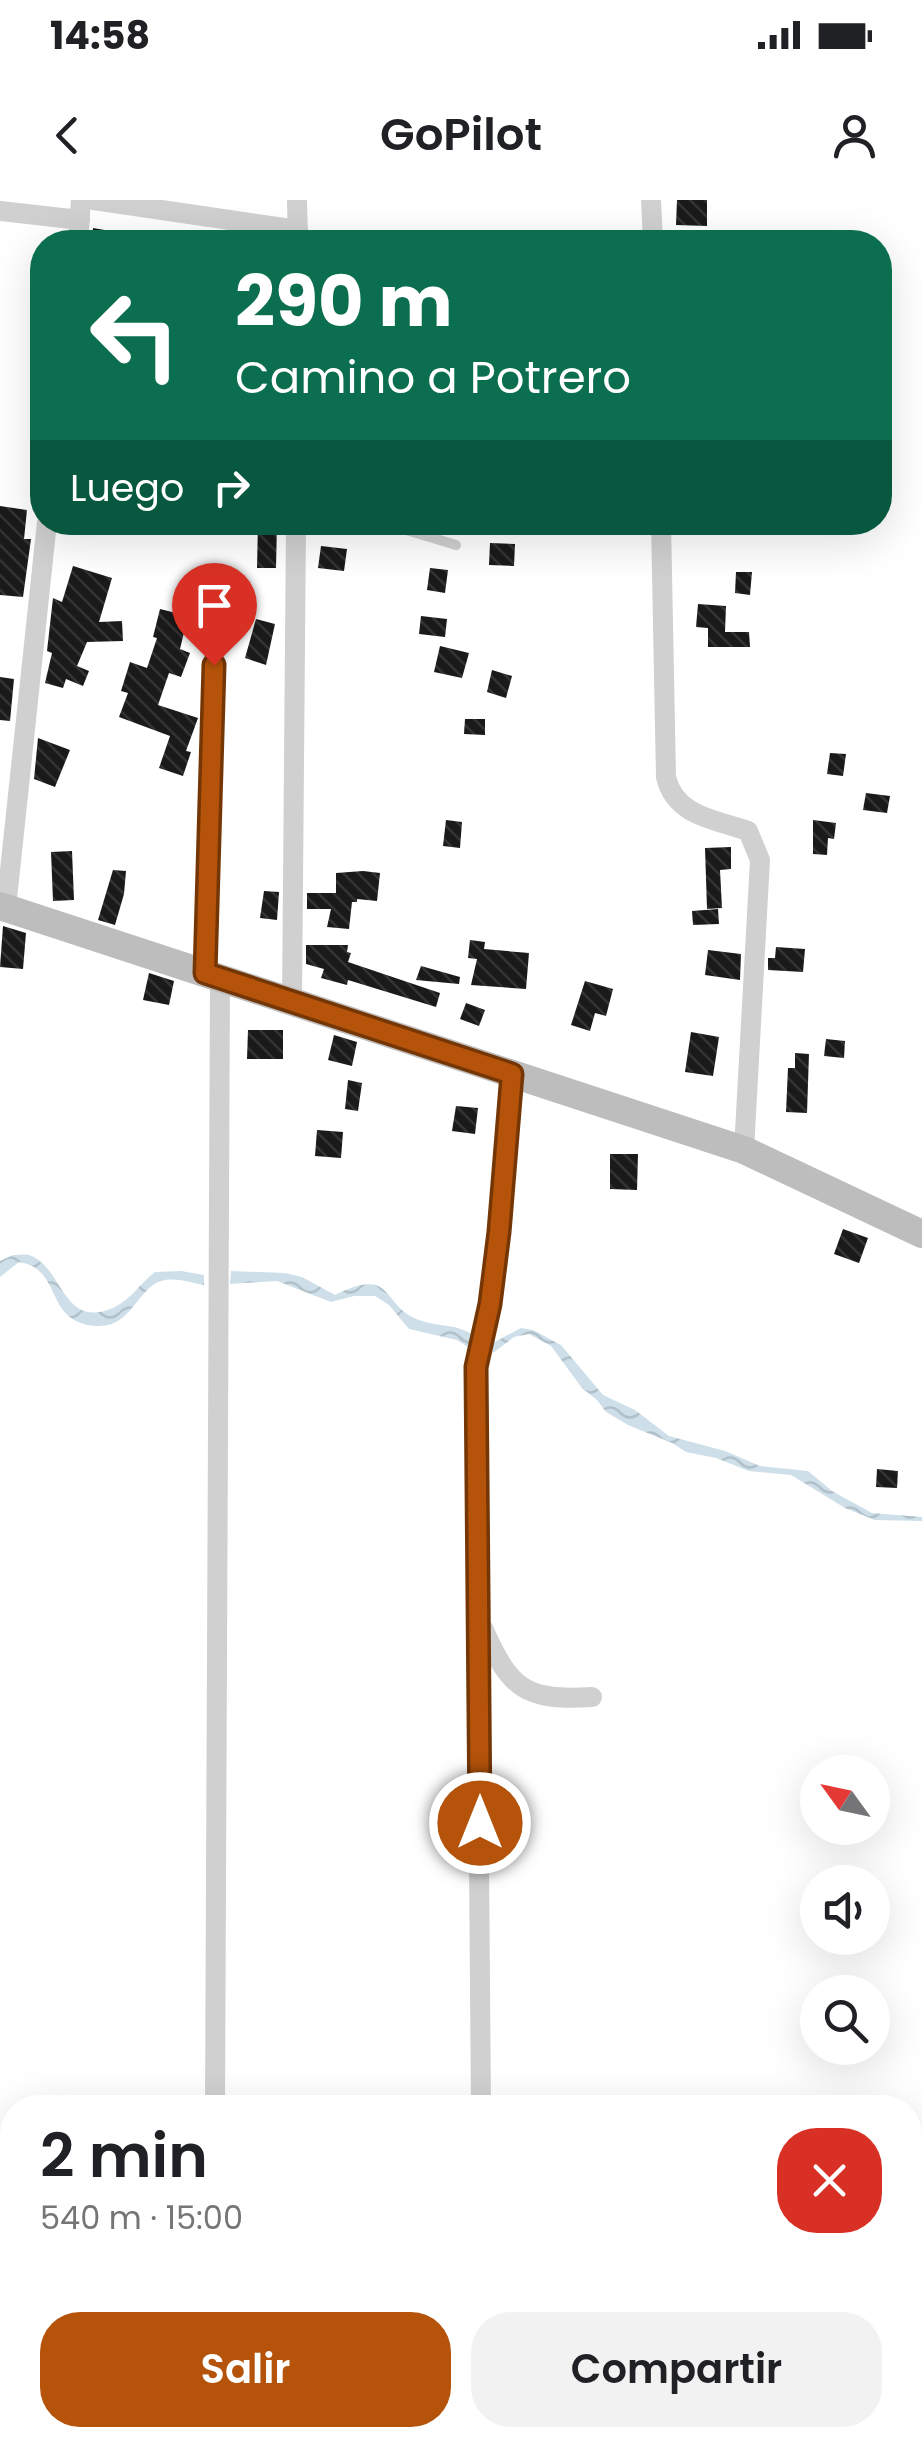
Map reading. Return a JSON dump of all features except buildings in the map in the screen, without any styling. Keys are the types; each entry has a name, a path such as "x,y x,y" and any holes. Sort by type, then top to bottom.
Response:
{"street":[{"path":"94,200 264,230"},
{"path":"297,200 298,230"},
{"path":"652,200 653,230"},
{"path":"0,210 81,210"},
{"path":"46,535 3,907 744,1150 922,1234"},
{"path":"292,1002 296,535"},
{"path":"661,535 666,777 670,796 686,810 748,831 760,860 744,1150"},
{"path":"215,2095 212,976 216,588"},
{"path":"482,2095 476,1367 490,1304 499,1232 512,1074"},
{"path":"478,1617 508,1675 527,1691 554,1699 592,1697"}],"lane":[{"path":"421,535 456,546"}],"water":[{"path":"13,1255 29,1255 40,1261 73,1304 83,1311 96,1312 119,1305 155,1272 204,1275 204,1285 175,1280 156,1283 119,1320 97,1326 68,1316 43,1275 33,1267 19,1262 0,1277 0,1261"},
{"path":"231,1271 285,1273 302,1277 335,1295 369,1284 379,1286 409,1315 475,1336 471,1349 457,1340 409,1329 389,1305 375,1296 331,1302 277,1281 230,1284"},
{"path":"521,1328 561,1345 603,1395 635,1410 669,1436 725,1451 760,1466 808,1471 832,1491 872,1513 922,1517 922,1521 875,1520 845,1508 791,1475 749,1471 686,1452 628,1425 606,1412 582,1388 551,1346 529,1334 514,1337 493,1353 491,1344"}],"route":[{"path":"214,665 205,973 512,1074 499,1232 490,1304 476,1367 480,1823"}]}
